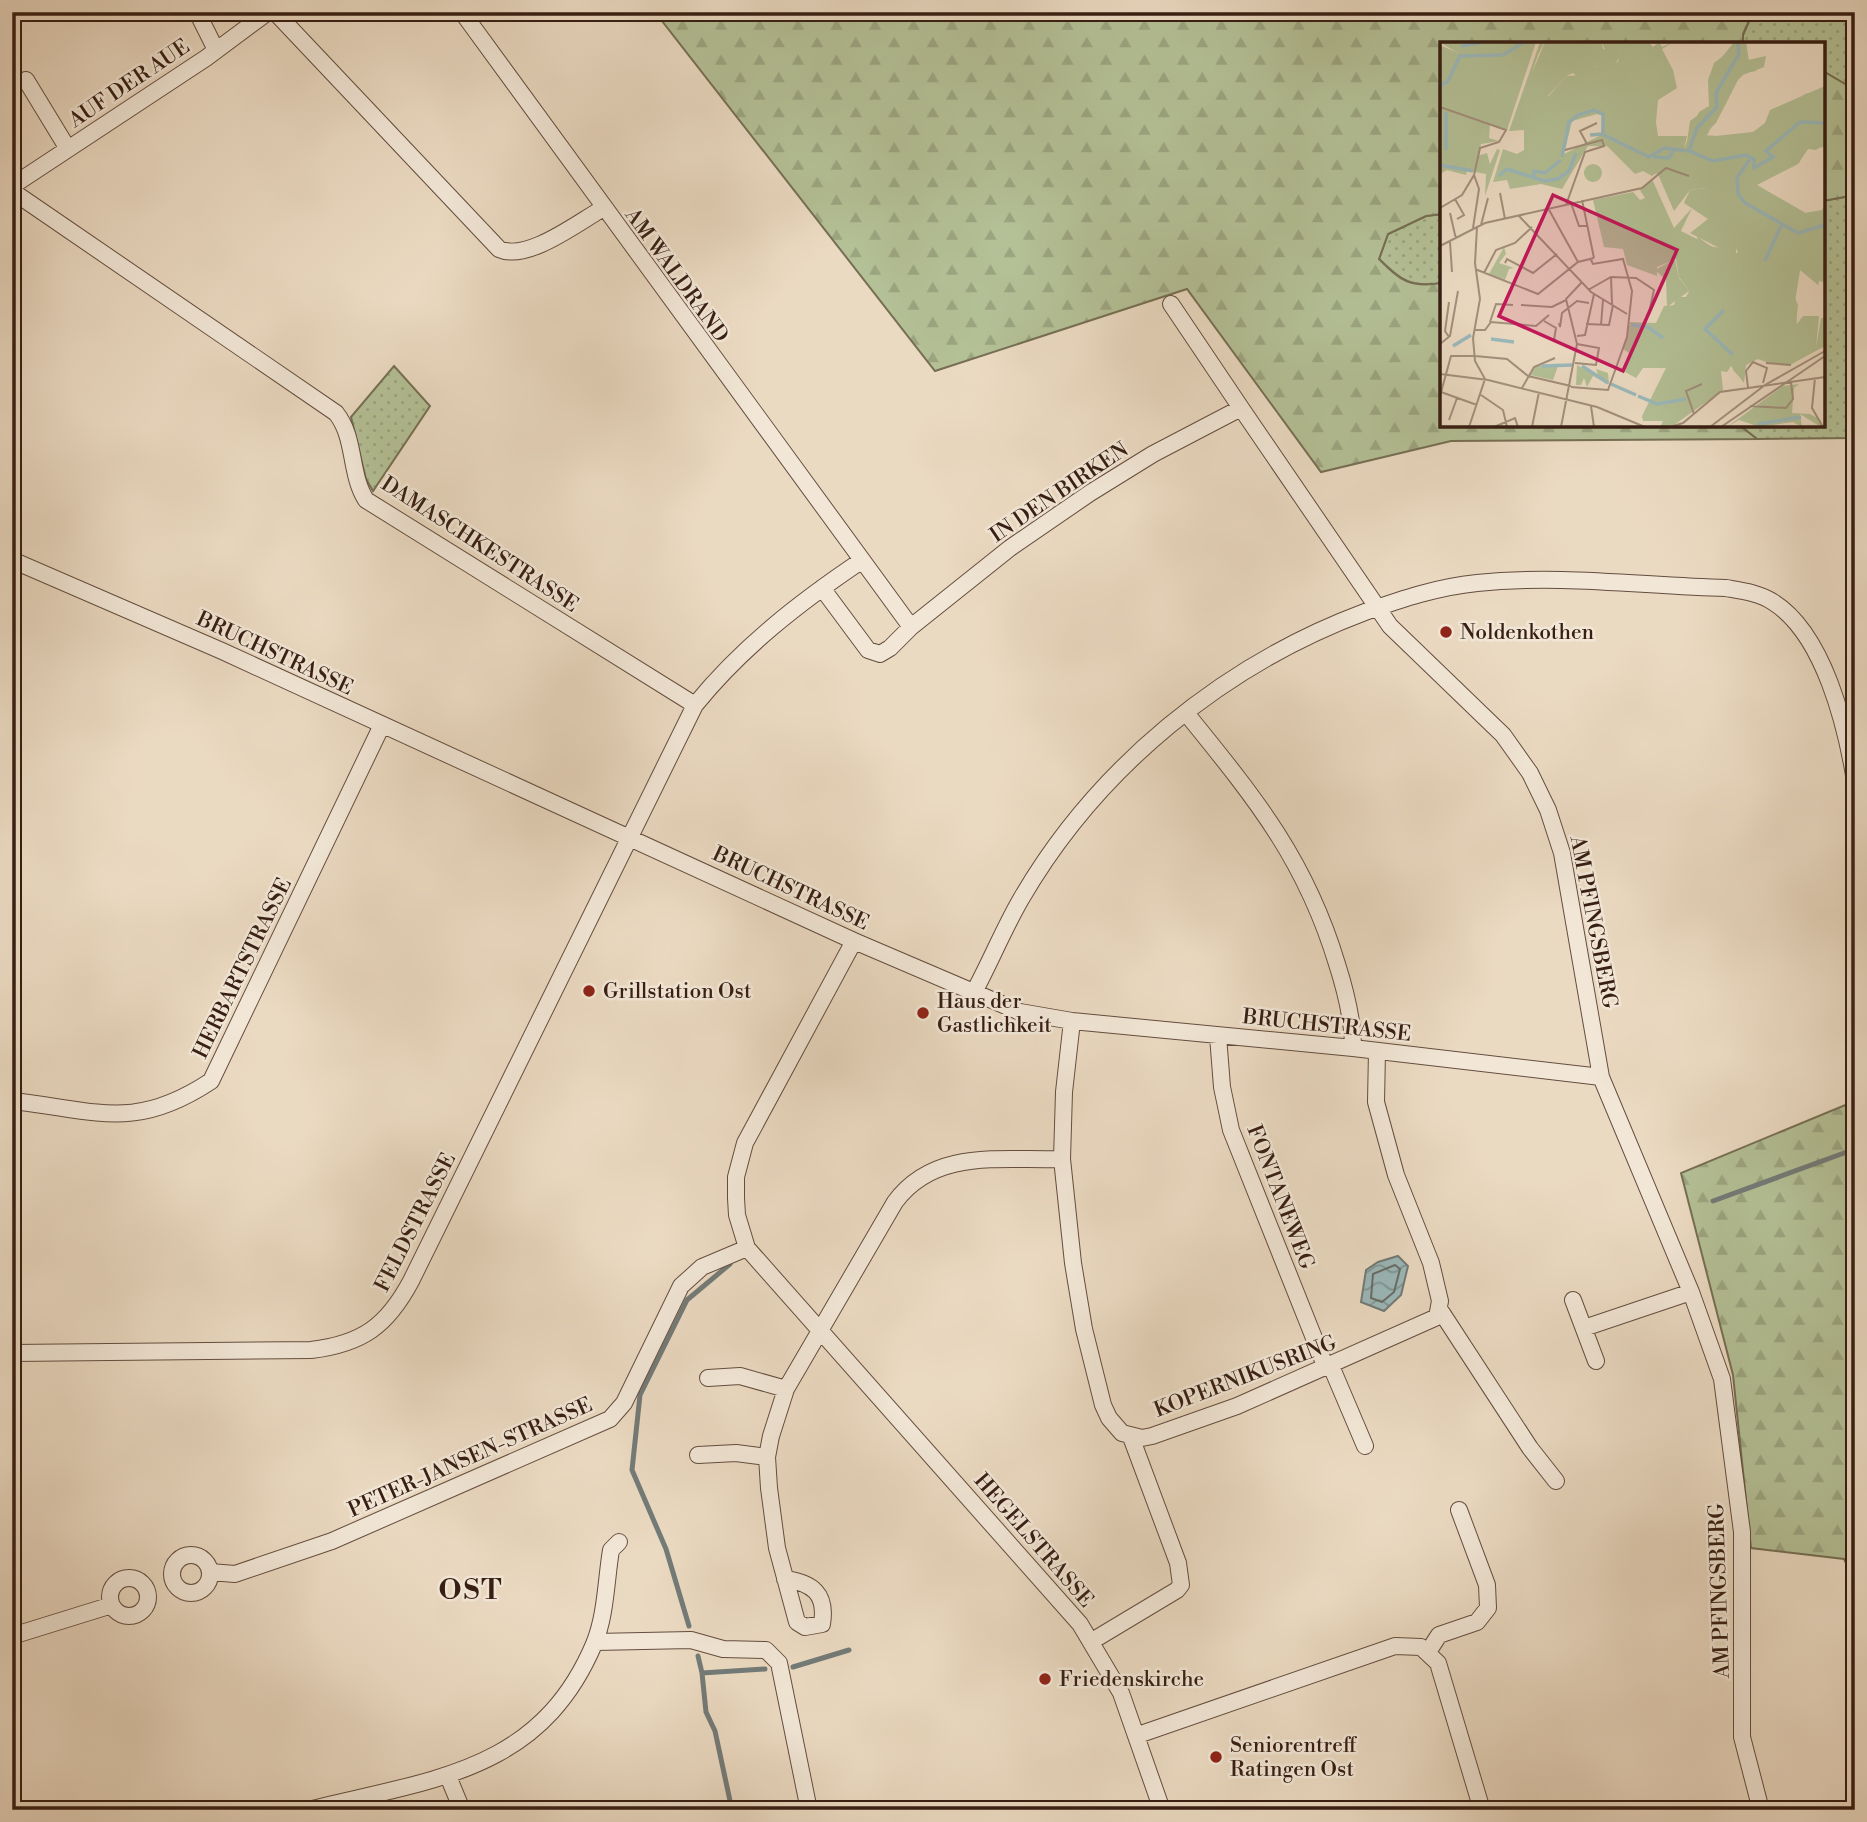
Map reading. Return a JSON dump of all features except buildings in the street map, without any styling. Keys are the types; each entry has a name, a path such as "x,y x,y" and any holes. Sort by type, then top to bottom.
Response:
{"street":[{"path":"197,12 216,50"},
{"name":"AUF DER AUE","path":"12,189 268,12"},
{"path":"275,12 499,249 510,252 527,250 603,209"},
{"name":"AM WALDRAND","path":"462,12 861,561"},
{"path":"26,80 68,149"},
{"name":"DAMASCHKESTRASSE","path":"12,189 336,413 347,434 355,477 366,500 695,705"},
{"path":"1171,303 1377,608"},
{"name":"IN DEN BIRKEN","path":"822,588 868,650 875,653 890,648 911,627 1010,548 1090,493 1153,454 1241,408"},
{"name":"BRUCHSTRASSE","path":"12,560 222,651 854,941 1020,1012 1072,1021 1353,1048 1601,1077"},
{"path":"631,838 695,705 744,651 822,588 861,561 911,627"},
{"path":"973,994 1021,898 1081,813 1129,761 1186,713 1243,671 1287,645 1324,627 1442,588 1507,580 1602,582 1750,592 1772,601 1803,629 1843,726 1855,781"},
{"name":"AM PFINGSBERG","path":"1377,608 1407,643 1503,735 1530,773 1548,810 1562,853 1601,1077 1691,1292 1722,1379 1742,1532 1742,1737 1761,1810"},
{"path":"1186,713 1264,810 1303,877 1339,969 1350,1008 1353,1048"},
{"name":"HERBARTSTRASSE","path":"12,1101 131,1115 171,1105 211,1080 382,725"},
{"name":"FELDSTRASSE","path":"12,1353 311,1350 343,1346 365,1336 387,1318 411,1281 631,838"},
{"path":"820,1333 747,1248 737,1215 738,1160 854,941"},
{"path":"1072,1021 1064,1092 1062,1159 1084,1329 1103,1405 1115,1426 1131,1437 1178,1563 1181,1585 1177,1591 1091,1642"},
{"name":"FONTANEWEG","path":"1218,1036 1222,1087 1231,1130 1328,1367 1366,1446"},
{"path":"1377,1051 1376,1102 1396,1175 1431,1264 1440,1310 1530,1448 1556,1480"},
{"path":"785,1579 771,1516 767,1457 775,1417 786,1389 895,1202 913,1180 934,1168 951,1163 1062,1159"},
{"name":"PETER-JANSEN-STRASSE","path":"210,1572 235,1574 332,1541 610,1419 624,1403 681,1286 702,1267 747,1248"},
{"path":"1584,1328 1691,1292"},
{"path":"1573,1300 1596,1361"},
{"name":"KOPERNIKUSRING","path":"1131,1437 1152,1436 1237,1406 1428,1324 1437,1317 1440,1310"},
{"name":"HEGELSTRASSE","path":"820,1333 1048,1585 1091,1642 1121,1693 1138,1735 1162,1810"},
{"path":"708,1378 740,1376 786,1389"},
{"path":"698,1455 736,1453 767,1457"},
{"path":"1428,1652 1439,1635 1477,1622 1488,1608 1487,1585 1459,1510"},
{"path":"309,1810 448,1776 486,1762 520,1742 556,1709 595,1642 611,1550 619,1542"},
{"path":"161,1589 130,1578 122,1579 111,1592 112,1605 121,1614 134,1615 161,1589 172,1570 184,1557 198,1556 210,1572 207,1584 196,1592 161,1589"},
{"path":"12,1636 112,1605"},
{"path":"595,1642 691,1640 723,1649 766,1650 779,1663 809,1810"},
{"path":"1138,1735 1395,1646 1413,1646 1428,1652 1438,1663 1482,1810"},
{"path":"448,1776 462,1810"}],"green space":[{"path":"655,12 1753,12 1743,34 1743,42 1440,42 1440,214 1426,216 1388,234 1379,259 1406,281 1440,283 1440,427 1742,427 1757,439 1451,441 1321,472 1187,289 935,371"},
{"path":"1753,12 1855,12 1855,90 1825,72 1825,42 1743,42 1743,35"},
{"path":"1825,72 1855,90 1855,195 1825,201"},
{"path":"1855,195 1855,438 1757,439 1742,427 1825,427 1825,201"},
{"path":"1440,214 1440,283 1407,281 1379,259 1388,234 1426,216"},
{"path":"394,366 430,406 373,491 366,479 351,417"},
{"path":"1855,1101 1855,1581 1844,1559 1751,1548 1733,1375 1681,1173"}],"water":[{"path":"1398,1256 1408,1266 1401,1295 1384,1311 1361,1302 1366,1270 1378,1262"}],"waterway":[{"path":"1713,1201 1855,1149"},
{"path":"689,1626 666,1549 632,1470 640,1395 687,1300 730,1264"},
{"path":"793,1667 849,1650"},
{"path":"698,1656 702,1673"},
{"path":"732,1810 715,1731 706,1712 702,1673 765,1669"}],"place":[{"name":"Noldenkothen","path":"1446,632"},
{"name":"Grillstation Ost","path":"589,991"},
{"name":"Haus der Gastlichkeit","path":"923,1013"},
{"name":"Friedenskirche","path":"1045,1679"},
{"name":"Seniorentreff Ratingen Ost","path":"1216,1757"}],"district":[{"name":"OST","path":"471,1589"}]}
